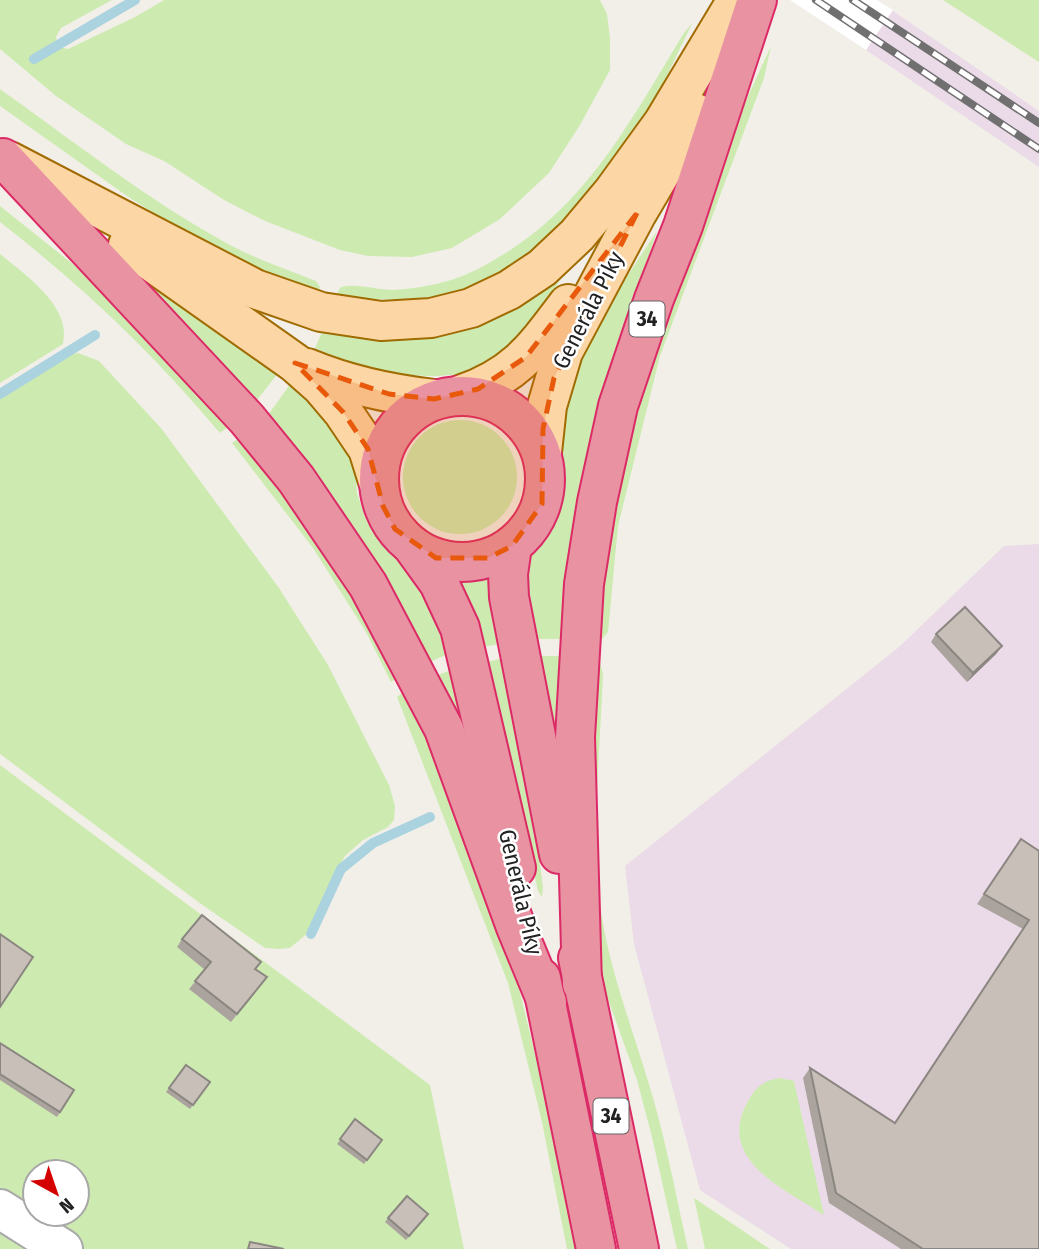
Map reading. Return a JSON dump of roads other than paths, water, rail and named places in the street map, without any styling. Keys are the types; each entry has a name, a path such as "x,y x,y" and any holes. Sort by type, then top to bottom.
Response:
{"highway":[{"name":"34","path":"582,984 575,737 584,584 597,502 618,406 654,299 683,226 757,0"},
{"path":"2,157 247,419 296,479 368,585 444,729 516,927 547,1002"},
{"name":"34","path":"447,397 487,398 511,410 530,429 541,452 546,478 542,504 530,527 512,546 488,558 463,562 436,558 413,547 395,529 383,506 378,481 381,456 392,432 410,413 447,397"},
{"name":"Generála Píky","path":"512,546 508,574 509,597 521,648 582,984 639,1249"},
{"name":"Generála Píky","path":"413,547 439,583 460,628 547,1002 596,1249"}],"main road":[{"path":"2,157 255,289 321,312 381,321 431,318 471,308 509,290 542,268 577,235 613,192 663,123 737,0"},
{"name":"Generála Píky","path":"541,452 547,406 563,352 637,213 685,135 749,0"},
{"path":"2,157 295,363 321,386 357,430 368,449 378,481"},
{"name":"Generála Píky","path":"447,397 495,381 526,357 637,213"},
{"path":"295,363 357,386 389,394 447,397"}],"street":[{"path":"0,1209 63,1249"}],"waterway":[{"path":"34,59 135,0"},
{"path":"0,394 95,335"},
{"path":"311,934 341,869 373,843 430,817"}],"railway":[{"path":"816,0 1039,149"},
{"path":"853,0 1039,123"}]}
